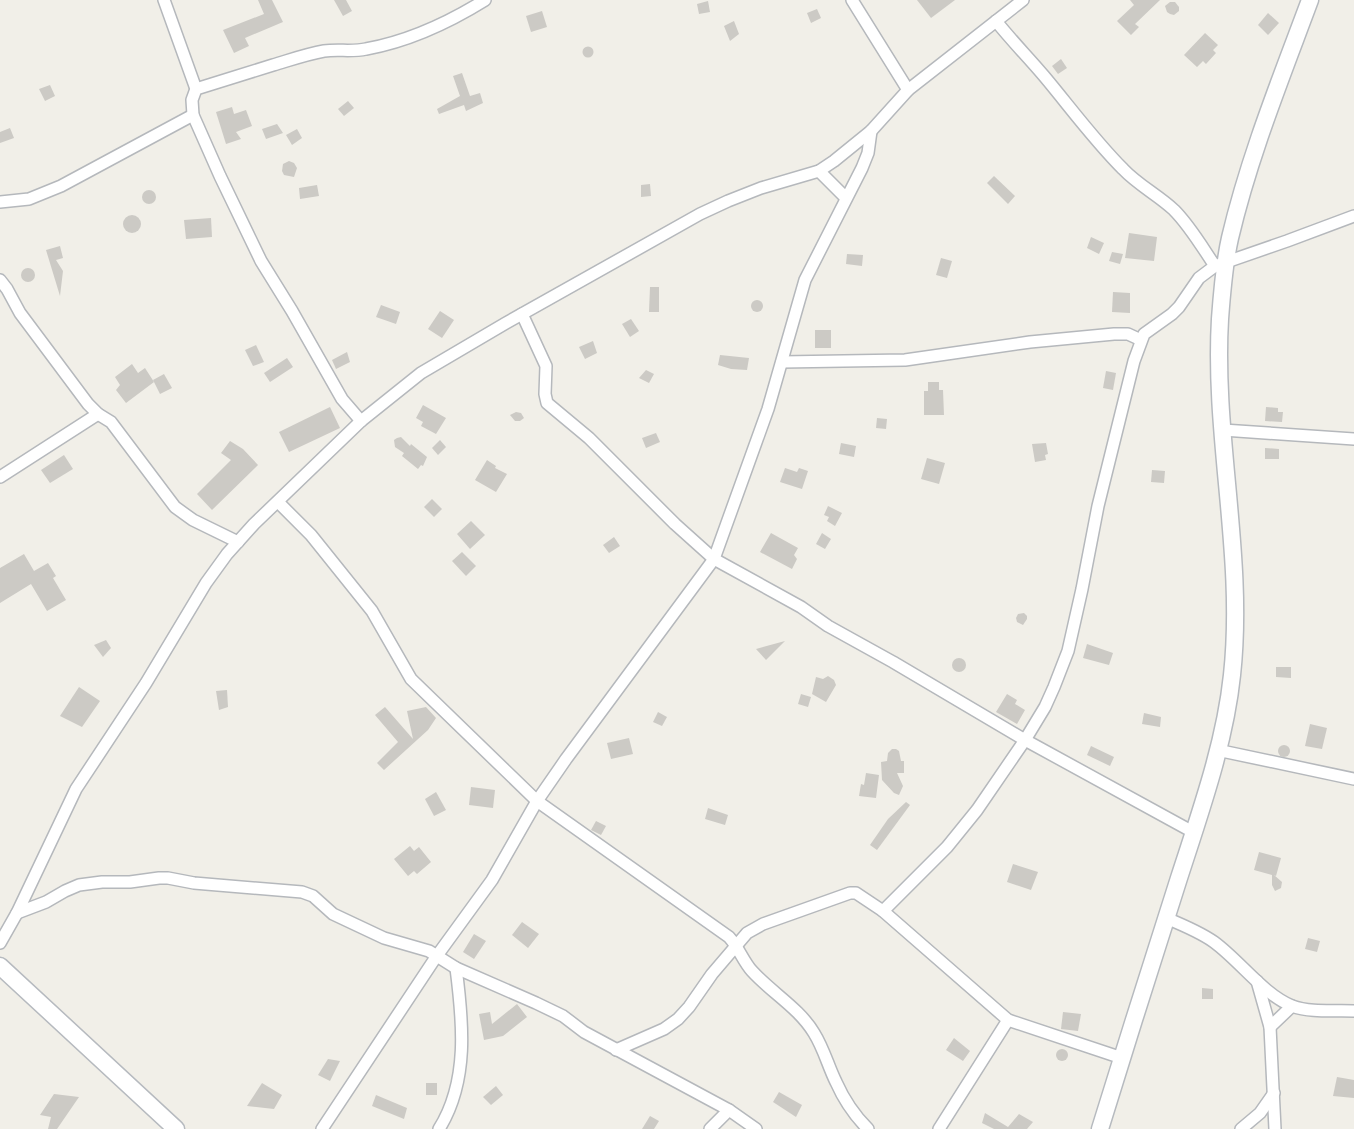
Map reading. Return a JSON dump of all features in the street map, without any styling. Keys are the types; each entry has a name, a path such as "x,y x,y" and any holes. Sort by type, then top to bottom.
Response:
{"street":[{"path":"164,0 196,89 192,100 193,115 220,176 261,261 292,310 342,399 361,421"},
{"path":"196,89 319,52 352,51 396,43 447,23 470,4 485,0"},
{"path":"852,0 908,90"},
{"path":"0,943 18,913 76,790 146,683 206,582 238,542 361,421 421,373 522,314 728,201 761,188 819,171 834,162 871,131 908,90 1023,0"},
{"path":"1100,1129 1194,832 1226,716 1232,676 1235,635 1234,562 1220,388 1221,264 1247,176 1310,0"},
{"path":"996,21 1046,78 1075,116 1122,168 1172,209 1221,264"},
{"path":"0,202 29,199 61,186 193,115"},
{"path":"322,1129 436,957 492,880 537,801 714,559 768,409 805,280 856,181 868,153 871,131"},
{"path":"819,171 846,198"},
{"path":"884,911 947,847 977,810 1045,707 1068,651 1098,506 1121,410 1144,334 1172,314 1198,278 1221,264 1287,242 1354,216"},
{"path":"0,280 46,350 88,404 98,414 111,422 175,507 193,520 238,542"},
{"path":"522,314 546,366 545,394 547,403 588,438 714,559 802,607 828,626 1025,740 1194,832"},
{"path":"782,362 905,360 1030,342 1114,334 1128,334 1141,340"},
{"path":"0,477 98,414"},
{"path":"1223,430 1354,439"},
{"path":"278,502 311,535 372,611 411,679 537,801 722,932 736,945 743,959 753,972 801,1017 813,1031 851,1111 868,1129"},
{"path":"1217,750 1354,779"},
{"path":"18,913 46,902 64,891 79,885 102,882 130,882 168,878 194,883 302,892 313,896 333,914 384,938 429,951 456,968 556,1013 616,1050 642,1062 729,1110 756,1129"},
{"path":"616,1050 664,1029 678,1018 747,933 763,924 843,894 856,893 884,911 1008,1020 1122,1058"},
{"path":"1166,918 1195,930 1216,943 1277,997 1292,1006 1309,1009 1354,1011"},
{"path":"0,966 176,1129"},
{"path":"439,1129 456,1094 460,1066 462,1036 456,968"},
{"path":"1257,980 1270,1027 1275,1129"},
{"path":"1270,1027 1292,1006"},
{"path":"939,1129 1008,1020"},
{"path":"1242,1129 1260,1113 1274,1093"},
{"path":"710,1129 729,1110"}],"building":[{"path":"258,0 272,0 283,22 245,38 249,46 234,53 223,30 264,14"},
{"path":"334,0 346,0 352,11 343,16"},
{"path":"917,0 955,0 931,18"},
{"path":"1130,0 1160,0 1135,24 1139,27 1131,35 1117,21 1134,5"},
{"path":"708,1 710,12 699,14 697,4"},
{"path":"1170,2 1175,2 1179,7 1179,11 1174,15 1167,12 1165,6"},
{"path":"817,9 821,18 811,23 807,13"},
{"path":"542,11 547,27 531,32 526,16"},
{"path":"1268,13 1279,23 1268,35 1258,25"},
{"path":"734,21 739,34 730,41 724,26"},
{"path":"1205,33 1218,45 1213,50 1216,53 1206,64 1203,61 1197,67 1184,55"},
{"path":"586,47 590,47 593,52 592,56 586,57 583,54 583,50"},
{"path":"1061,59 1067,68 1058,74 1052,66"},
{"path":"462,73 470,96 480,93 483,103 466,111 464,105 439,114 437,109 460,96 453,76"},
{"path":"50,85 55,96 45,101 39,89"},
{"path":"348,101 354,108 344,116 338,109"},
{"path":"232,107 234,114 246,110 252,126 236,132 241,139 226,144 216,112"},
{"path":"277,124 283,133 266,139 262,129"},
{"path":"10,128 14,138 0,143 0,132"},
{"path":"297,129 302,138 292,145 286,135"},
{"path":"289,161 294,163 297,168 294,177 284,175 282,171 283,164"},
{"path":"994,176 1015,196 1008,204 987,183"},
{"path":"650,184 651,196 641,197 641,185"},
{"path":"317,185 319,196 300,199 299,188"},
{"path":"149,190 154,192 156,197 154,202 149,204 144,202 142,197 144,192"},
{"path":"132,215 138,218 141,224 138,230 132,233 126,230 123,224 126,218"},
{"path":"211,218 212,237 186,239 184,220"},
{"path":"1129,233 1157,237 1154,261 1125,258"},
{"path":"1091,237 1104,243 1099,254 1087,248"},
{"path":"60,246 63,258 56,260 63,271 60,296 46,250"},
{"path":"1112,252 1123,254 1120,264 1109,261"},
{"path":"847,254 863,255 862,266 846,264"},
{"path":"941,258 952,261 947,278 936,275"},
{"path":"28,268 33,270 35,275 33,280 28,282 23,280 21,275 23,270"},
{"path":"650,287 659,287 659,312 649,312"},
{"path":"1113,292 1130,293 1130,313 1112,312"},
{"path":"755,300 759,300 763,306 759,312 755,312 751,308 751,304"},
{"path":"381,305 400,312 396,324 376,317"},
{"path":"440,311 454,320 442,338 428,329"},
{"path":"631,319 639,331 630,337 622,324"},
{"path":"815,330 831,330 831,348 815,348"},
{"path":"593,341 597,353 585,359 579,347"},
{"path":"256,345 264,362 253,366 245,350"},
{"path":"347,352 350,362 336,369 332,360"},
{"path":"720,355 749,358 747,370 731,369 718,365"},
{"path":"287,358 293,367 270,382 264,373"},
{"path":"132,364 138,373 145,368 154,382 126,403 116,390 120,385 115,377"},
{"path":"646,370 654,374 649,383 639,378"},
{"path":"1106,371 1116,373 1113,390 1103,388"},
{"path":"164,374 172,388 160,394 153,380"},
{"path":"928,382 939,382 939,390 943,390 944,415 924,415 924,391 928,391"},
{"path":"423,405 446,418 436,434 421,426 423,422 416,418"},
{"path":"330,407 340,428 289,452 279,432"},
{"path":"1266,407 1278,408 1278,412 1283,412 1282,422 1265,421"},
{"path":"516,412 521,413 524,418 520,421 515,421 510,415"},
{"path":"877,418 887,419 886,429 876,428"},
{"path":"656,433 660,442 646,448 642,438"},
{"path":"401,437 410,446 411,444 427,457 423,466 421,465 418,469 402,456 404,453 395,447 394,440"},
{"path":"440,440 446,447 438,455 432,448"},
{"path":"230,441 243,449 258,465 212,510 197,494 231,460 221,453"},
{"path":"841,443 856,446 854,457 839,454"},
{"path":"1046,443 1048,454 1045,455 1046,460 1035,462 1032,444"},
{"path":"1265,448 1279,449 1279,459 1265,459"},
{"path":"64,455 73,469 50,483 41,470"},
{"path":"927,458 945,463 939,484 921,479"},
{"path":"487,460 496,466 495,468 507,474 496,492 475,480"},
{"path":"785,468 797,472 799,468 808,471 802,489 780,482"},
{"path":"1152,470 1165,471 1164,483 1151,482"},
{"path":"432,499 442,509 434,517 424,507"},
{"path":"828,506 842,513 835,526 827,521 829,517 824,515"},
{"path":"471,521 485,535 470,549 457,534"},
{"path":"771,533 798,548 794,555 797,559 792,569 760,552"},
{"path":"822,533 831,539 825,549 816,544"},
{"path":"614,537 620,546 609,553 603,545"},
{"path":"462,552 476,566 466,576 452,561"},
{"path":"24,554 34,571 48,563 56,576 53,578 66,600 47,611 31,584 0,603 0,568"},
{"path":"1024,613 1027,619 1023,625 1017,622 1016,618 1018,614"},
{"path":"106,640 111,648 103,657 94,645"},
{"path":"785,641 766,660 756,649"},
{"path":"1087,644 1113,653 1109,665 1083,658"},
{"path":"956,658 962,658 966,665 962,672 956,672 952,668 952,662"},
{"path":"1276,667 1291,667 1291,678 1276,677"},
{"path":"828,676 834,680 836,685 826,702 812,694 816,677 823,679"},
{"path":"79,687 100,701 82,727 60,716"},
{"path":"227,690 228,707 219,710 216,691"},
{"path":"801,694 811,697 808,707 798,704"},
{"path":"1007,694 1017,700 1015,704 1025,710 1017,724 996,712"},
{"path":"385,707 413,739 407,711 426,707 436,718 428,730 384,770 377,763 398,742 375,715"},
{"path":"658,712 667,717 662,726 653,722"},
{"path":"1144,713 1161,717 1160,727 1142,724"},
{"path":"1310,724 1327,728 1322,749 1305,746"},
{"path":"629,738 633,754 611,759 607,743"},
{"path":"1282,745 1286,745 1290,751 1286,757 1282,757 1278,753 1278,749"},
{"path":"1091,746 1114,757 1110,766 1087,755"},
{"path":"892,749 899,751 901,761 904,761 904,773 897,773 903,786 899,795 894,793 882,780 881,762 887,761 888,753"},
{"path":"866,773 879,775 876,798 859,796 861,784 864,785"},
{"path":"471,787 495,790 493,808 469,805"},
{"path":"436,792 446,810 434,816 425,799"},
{"path":"906,802 910,805 877,850 870,845 888,819"},
{"path":"708,808 728,815 725,825 705,819"},
{"path":"596,821 606,826 601,835 591,830"},
{"path":"410,846 414,851 419,847 431,862 417,874 414,871 408,876 394,859"},
{"path":"1259,852 1281,858 1276,876 1274,875 1282,882 1281,888 1275,891 1272,885 1272,875 1254,870"},
{"path":"1013,864 1038,872 1031,890 1007,882"},
{"path":"522,922 539,934 528,948 512,935"},
{"path":"474,934 486,941 474,959 463,952"},
{"path":"1308,938 1320,941 1317,952 1305,949"},
{"path":"1202,988 1213,989 1213,999 1202,999"},
{"path":"517,1004 527,1017 503,1036 484,1040 479,1014 490,1012 492,1024"},
{"path":"1063,1012 1081,1014 1078,1031 1061,1029"},
{"path":"954,1038 970,1051 963,1061 946,1050"},
{"path":"1060,1049 1064,1049 1068,1055 1064,1061 1060,1061 1056,1057 1056,1053"},
{"path":"328,1059 340,1061 330,1081 318,1075"},
{"path":"1337,1077 1354,1080 1354,1098 1333,1096"},
{"path":"262,1083 282,1095 274,1109 247,1106"},
{"path":"426,1083 437,1083 437,1095 426,1095"},
{"path":"496,1086 503,1095 491,1105 483,1097"},
{"path":"779,1092 802,1105 796,1117 773,1102"},
{"path":"54,1094 79,1097 57,1129 48,1129 51,1117 40,1115"},
{"path":"376,1095 407,1108 404,1119 372,1106"},
{"path":"985,1113 1008,1127 1019,1114 1033,1122 1027,1129 994,1129 982,1123"},
{"path":"650,1116 659,1121 654,1129 642,1129"}]}
